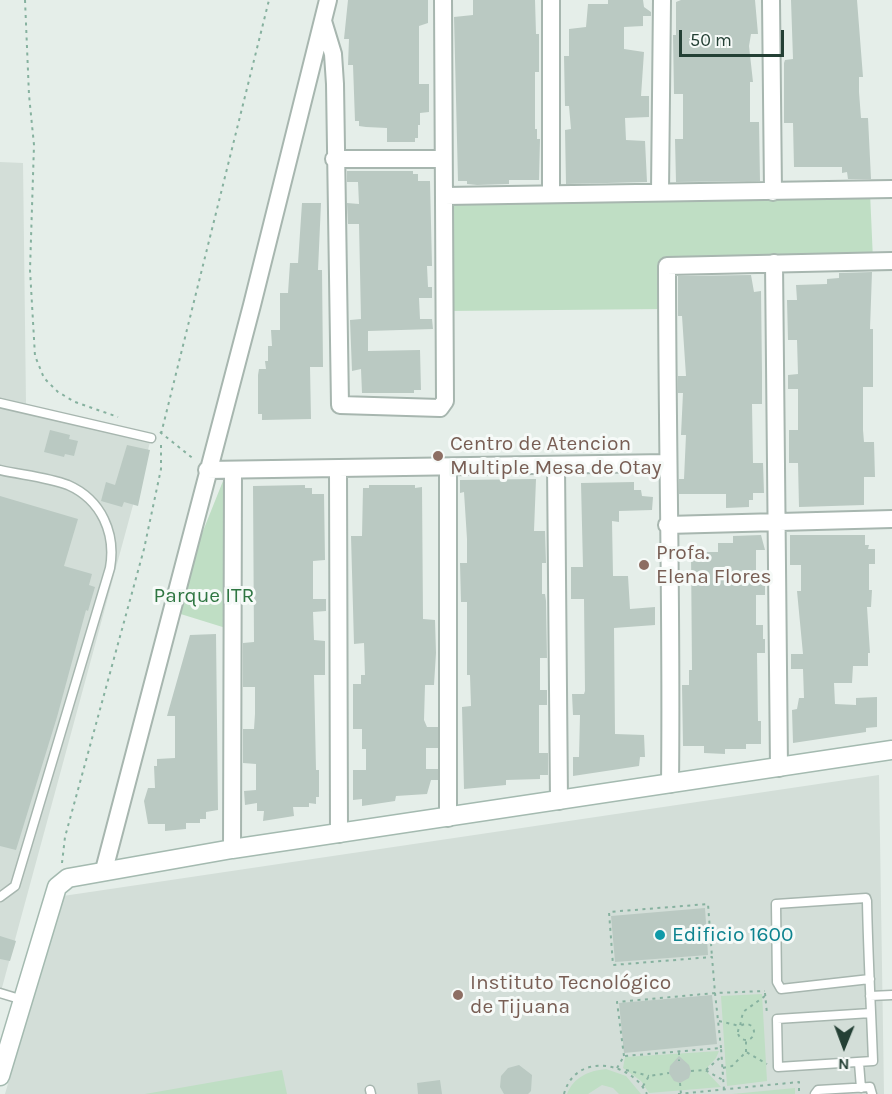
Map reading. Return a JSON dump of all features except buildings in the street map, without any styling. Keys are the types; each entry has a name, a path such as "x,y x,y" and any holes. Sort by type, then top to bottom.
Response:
{"street":[{"path":"104,870 252,305 328,0"},
{"path":"323,20 330,40 334,68 340,405 343,407 440,408 445,401 443,0"},
{"path":"551,0 551,194"},
{"path":"660,192 662,0"},
{"path":"771,0 773,192"},
{"path":"334,159 443,159"},
{"path":"445,196 892,189"},
{"path":"670,784 667,265 892,261"},
{"path":"774,263 779,768"},
{"path":"207,470 667,463"},
{"path":"556,465 559,801"},
{"path":"448,467 448,818"},
{"path":"338,469 339,834"},
{"path":"232,849 233,471"},
{"path":"667,525 892,519"},
{"path":"0,1076 4,1049 23,1000 61,881 104,870 232,849 892,750"}],"lane":[{"path":"0,403 154,435"},
{"path":"0,470 68,485 91,500 109,529 113,548 110,568 15,886 0,897"},
{"path":"870,979 781,989 777,982 776,904 866,898 870,979 873,1061 780,1068 777,1018 871,1013"},
{"path":"0,993 23,1000"},
{"path":"870,996 892,995"},
{"path":"860,1063 861,1088"},
{"path":"815,1094 818,1090 843,1091 872,1088 872,1094"}],"path":[{"path":"25,0 29,95 34,145 30,270 35,356 44,378 58,392 75,402 123,419"},
{"path":"162,433 269,0"},
{"path":"154,435 162,433"},
{"path":"154,435 162,433"},
{"path":"162,433 207,470"},
{"path":"61,881 65,837 144,549 162,461 154,435"},
{"path":"712,957 613,965 609,912 708,904 715,993 720,1021 724,1090"},
{"path":"617,1068 624,1056 617,1002 715,993 765,993 743,1012 739,1036 746,1041"},
{"path":"720,1021 740,1026 748,1024 755,1032 761,1032"},
{"path":"746,1041 753,1037 755,1032"},
{"path":"723,1068 732,1066 746,1052 746,1041"},
{"path":"624,1056 721,1048"},
{"path":"679,1052 679,1061"},
{"path":"746,1052 768,1065"},
{"path":"705,1071 722,1056"},
{"path":"564,1094 567,1083 586,1068 600,1065 649,1076 669,1073"},
{"path":"622,1069 635,1077 647,1094"},
{"path":"691,1071 705,1071 723,1080"},
{"path":"769,1075 771,1085"},
{"path":"642,1086 649,1076"},
{"path":"681,1083 680,1094 799,1082 799,1094"}],"shaded area":[{"path":"0,162 23,163 26,404 152,435 0,995"},
{"name":"Instituto Tecnológico de Tijuana","path":"879,775 884,1094 5,1094 63,896"}],"green space":[{"path":"870,192 873,260 665,262 665,309 447,311 446,197"},
{"name":"Parque ITR","path":"227,471 229,629 171,611"},
{"path":"762,994 767,1081 727,1086 721,996"},
{"path":"719,1051 705,1070 721,1087 649,1093 641,1081 623,1068 625,1057"},
{"path":"606,1069 626,1076 641,1094 619,1094 613,1088 602,1085 588,1094 567,1094 582,1076"},
{"path":"282,1070 287,1094 145,1094"},
{"path":"795,1088 795,1094 732,1094"}],"place":[{"name":"Centro de Atencion Multiple Mesa de Otay","path":"438,456"},
{"name":"Profa. Elena Flores","path":"644,565"},
{"name":"Edificio 1600","path":"660,935"},
{"name":"Instituto Tecnológico de Tijuana","path":"458,995"}]}
